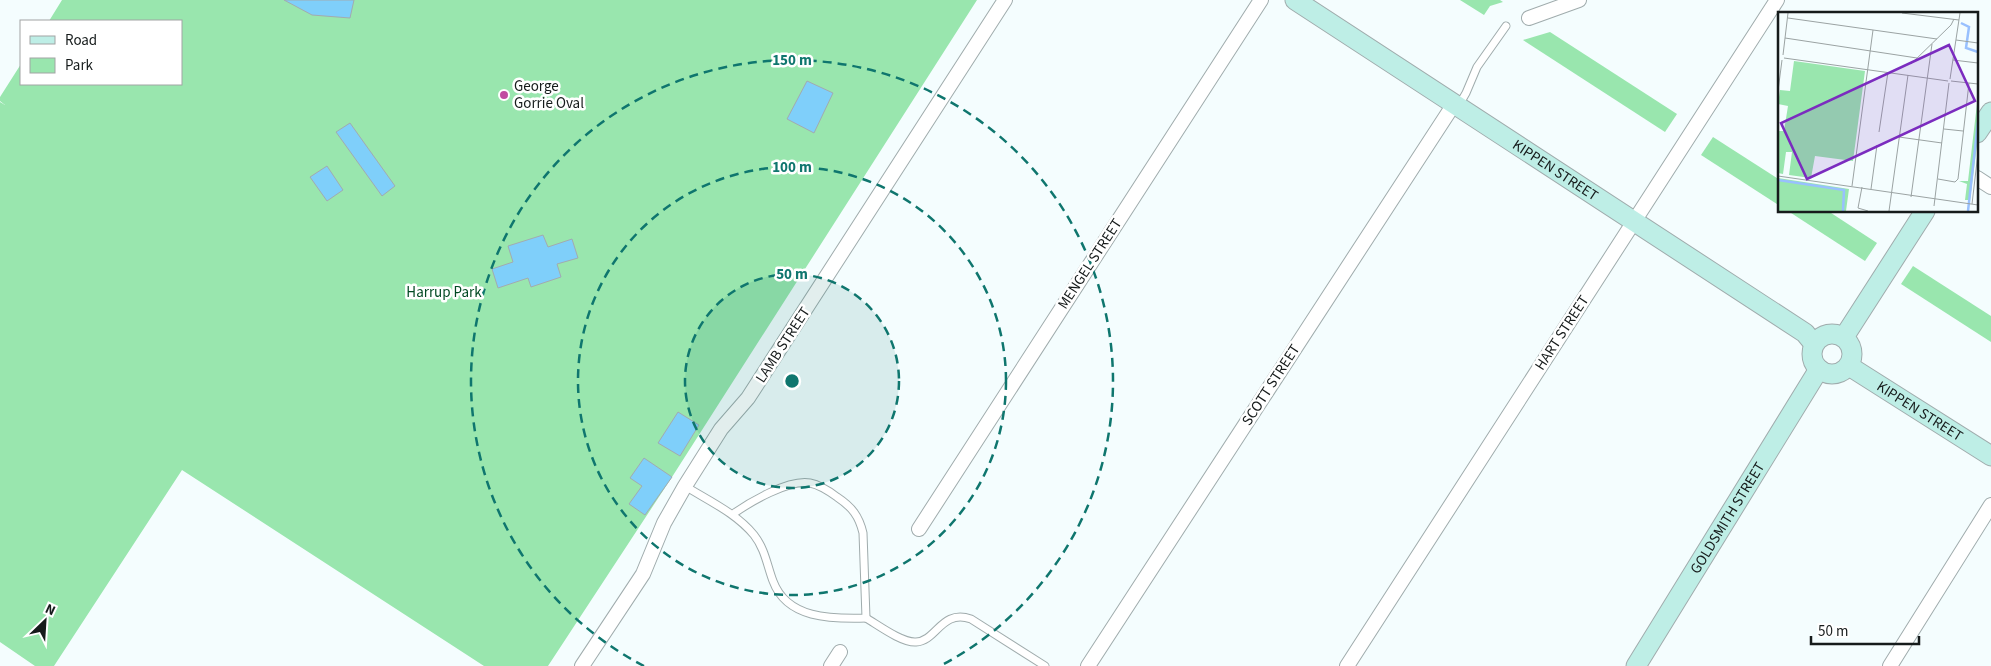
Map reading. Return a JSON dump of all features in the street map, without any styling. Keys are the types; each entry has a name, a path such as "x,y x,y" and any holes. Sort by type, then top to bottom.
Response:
{"street":[{"name":"LAMB STREET","path":"582,666 643,574 664,522 721,429 748,398 1004,0"},
{"name":"MENGEL STREET","path":"919,529 1261,0"},
{"name":"KIPPEN STREET","path":"1295,0 1805,332 1814,344"},
{"path":"1529,18 1579,0"},
{"name":"HART STREET","path":"1347,666 1776,0"},
{"name":"SCOTT STREET","path":"1088,666 1456,105"},
{"path":"1978,131 1991,112"},
{"path":"1978,179 1991,187"},
{"path":"1844,337 1924,212"},
{"path":"1833,333 1844,337 1850,343 1852,350 1852,360 1849,366 1841,372 1832,374 1819,369 1813,360 1814,344 1820,337 1826,334 1833,333"},
{"name":"KIPPEN STREET","path":"1849,366 1991,456"},
{"name":"GOLDSMITH STREET","path":"1636,666 1819,369"},
{"path":"1890,666 1991,505"},
{"path":"831,666 840,652"}],"lane":[{"name":"SCOTT STREET","path":"1456,105 1466,93 1477,67 1506,26"},
{"path":"733,514 760,498 798,483 809,483 818,486 849,505 860,521 863,534 866,618"},
{"path":"685,486 733,514 755,537 764,552 778,593 788,603 807,614 830,618 866,618 898,637 916,642 922,640 952,618 962,616 971,619 1045,666"}],"green space":[{"name":"Harrup Park","path":"62,0 977,0 672,477 548,666 484,666 182,470 54,666 35,666 0,642 0,102 5,105 0,101 0,97 20,66 20,85 182,85 182,20 50,20"},
{"path":"1460,0 1500,0 1503,2 1490,6 1484,15"},
{"path":"1550,32 1677,114 1665,132 1523,40"},
{"path":"1713,137 1778,179 1778,205 1701,155"},
{"path":"1790,212 1830,212 1877,243 1865,261"},
{"path":"1913,266 1991,316 1991,342 1901,284"}],"building":[{"path":"284,0 354,0 350,18 312,15"},
{"path":"807,81 833,93 814,133 787,119"},
{"path":"350,123 395,186 382,196 336,132"},
{"path":"327,166 343,190 327,201 310,177"},
{"path":"543,235 548,247 572,239 578,258 557,264 561,277 531,287 528,278 498,288 492,269 513,262 508,246"},
{"path":"678,412 699,425 680,456 658,443"},
{"path":"644,458 672,477 645,515 629,504 642,486 630,478"}],"place":[{"name":"George Gorrie Oval","path":"504,95"}]}
